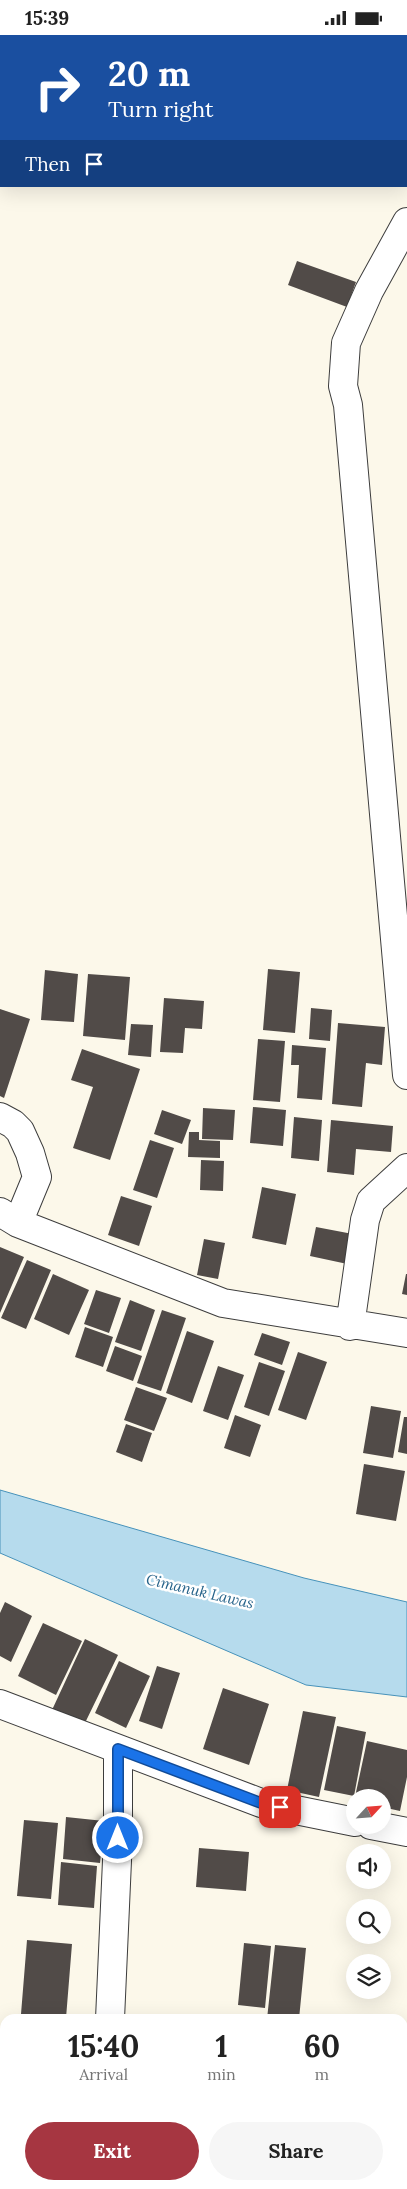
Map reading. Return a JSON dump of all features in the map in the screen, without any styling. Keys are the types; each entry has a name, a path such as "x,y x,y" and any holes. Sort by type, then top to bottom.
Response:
{"street":[{"path":"407,222 369,291 346,343 343,386 348,405 407,1075"},
{"path":"0,1117 13,1124 20,1131 30,1153 37,1177 9,1218 223,1303 350,1326 407,1333"},
{"path":"350,1326 365,1220 371,1201 407,1168"},
{"path":"0,1704 261,1803 346,1820"},
{"path":"110,2014 118,1838 118,1749"},
{"path":"391,1829 407,1832"}],"water":[{"name":"Cimanuk Lawas","path":"0,1490 304,1578 407,1602 407,1697 306,1685 0,1553"}],"building":[{"path":"297,261 356,282 347,307 288,285"},
{"path":"268,969 300,972 295,1033 263,1030"},
{"path":"45,970 78,974 74,1022 41,1020"},
{"path":"88,974 130,977 125,1040 83,1036"},
{"path":"164,998 204,1001 202,1029 185,1028 183,1053 160,1052"},
{"path":"311,1008 332,1010 330,1041 309,1039"},
{"path":"0,1009 30,1019 4,1098 0,1096"},
{"path":"338,1023 385,1027 382,1065 366,1063 362,1107 332,1104"},
{"path":"131,1024 153,1025 151,1057 128,1055"},
{"path":"258,1039 285,1041 280,1102 253,1100"},
{"path":"292,1045 326,1048 322,1100 297,1098 299,1065 291,1065"},
{"path":"82,1049 140,1069 110,1160 73,1148 93,1087 71,1080"},
{"path":"253,1107 286,1110 283,1146 250,1143"},
{"path":"203,1108 235,1110 233,1140 202,1139"},
{"path":"162,1110 191,1120 182,1144 154,1134"},
{"path":"294,1117 322,1120 319,1161 291,1158"},
{"path":"331,1120 393,1126 391,1152 356,1149 354,1175 327,1172"},
{"path":"189,1132 199,1132 199,1140 220,1141 220,1158 188,1157"},
{"path":"150,1140 174,1148 157,1198 133,1190"},
{"path":"201,1160 224,1161 223,1191 200,1190"},
{"path":"262,1187 296,1194 286,1245 252,1238"},
{"path":"121,1196 152,1206 139,1246 108,1235"},
{"path":"316,1227 358,1235 352,1265 310,1256"},
{"path":"204,1239 225,1243 218,1279 197,1275"},
{"path":"0,1247 24,1257 0,1313"},
{"path":"27,1260 51,1270 26,1329 1,1318"},
{"path":"53,1274 89,1290 69,1335 34,1319"},
{"path":"407,1274 407,1295 402,1294"},
{"path":"96,1290 121,1298 109,1333 84,1324"},
{"path":"130,1300 155,1310 141,1351 115,1342"},
{"path":"162,1310 186,1318 161,1391 137,1383"},
{"path":"85,1327 113,1337 103,1367 75,1357"},
{"path":"187,1331 214,1341 192,1403 166,1393"},
{"path":"262,1333 290,1342 282,1365 254,1355"},
{"path":"115,1346 142,1356 133,1381 106,1371"},
{"path":"298,1352 327,1362 306,1420 278,1410"},
{"path":"259,1362 285,1371 269,1416 244,1407"},
{"path":"218,1366 244,1375 228,1420 203,1411"},
{"path":"136,1387 167,1398 154,1431 124,1420"},
{"path":"371,1406 401,1411 393,1458 363,1453"},
{"path":"235,1415 261,1425 250,1457 224,1448"},
{"path":"404,1417 407,1417 407,1454 398,1452"},
{"path":"126,1424 152,1433 142,1462 116,1452"},
{"path":"364,1464 405,1471 396,1521 356,1514"},
{"path":"5,1602 32,1616 11,1662 0,1656 0,1613"},
{"path":"43,1623 82,1641 56,1695 18,1676"},
{"path":"85,1639 118,1655 84,1725 52,1710"},
{"path":"119,1661 150,1676 126,1728 95,1713"},
{"path":"157,1666 180,1673 162,1729 139,1721"},
{"path":"223,1688 269,1704 249,1765 203,1749"},
{"path":"303,1711 336,1717 319,1797 287,1790"},
{"path":"337,1726 366,1732 355,1789 346,1789 346,1794 324,1790"},
{"path":"367,1741 407,1750 407,1777 400,1811 391,1809 391,1789 357,1789"},
{"path":"66,1817 104,1821 100,1863 63,1859"},
{"path":"24,1820 58,1823 51,1899 17,1896"},
{"path":"199,1848 249,1852 246,1891 196,1887"},
{"path":"61,1862 97,1866 94,1908 58,1905"},
{"path":"27,1940 72,1944 66,2014 21,2014"},
{"path":"244,1943 271,1946 265,2008 238,2005"},
{"path":"275,1945 306,1948 299,2014 268,2014"}],"route":[{"path":"118,1838 118,1749 261,1803 280,1807"}]}
